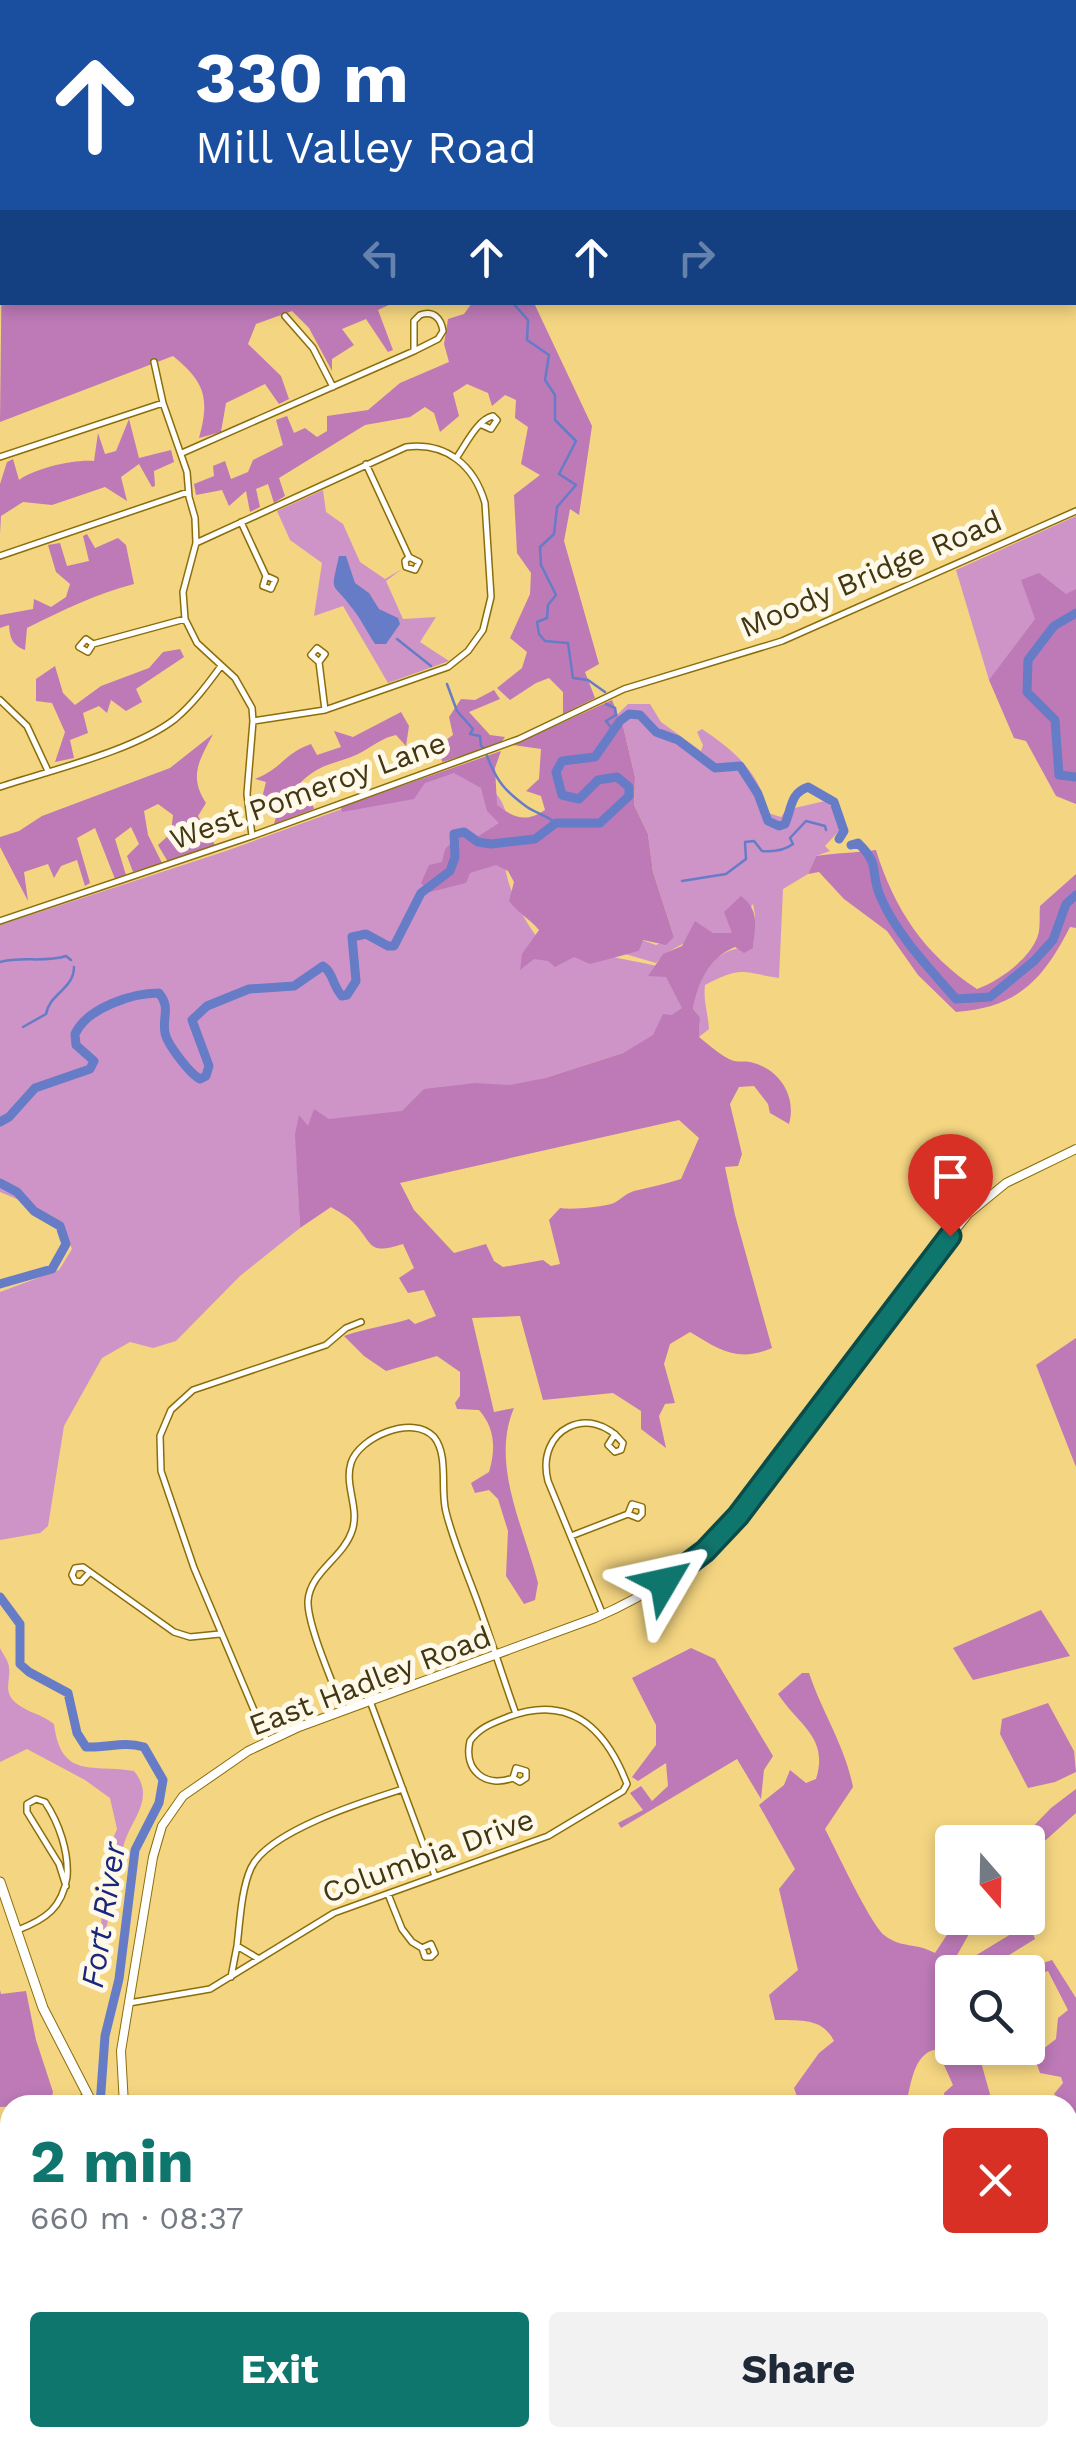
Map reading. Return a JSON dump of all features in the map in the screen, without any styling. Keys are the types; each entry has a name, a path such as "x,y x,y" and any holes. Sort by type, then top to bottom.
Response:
{"main road":[{"path":"0,1882 43,2008 87,2094"}],"street":[{"path":"182,453 414,351 442,335 442,323 432,313 420,315 414,321 414,351"},
{"path":"285,316 316,354 333,386"},
{"path":"154,362 182,453 195,518 196,542 183,592 185,619 197,643 244,691 254,721 247,794 252,836"},
{"path":"0,457 164,403"},
{"path":"457,458 480,424"},
{"path":"196,542 365,463 416,446 437,448 457,458 474,476 485,502 491,597 483,630 468,652 448,667 325,710 254,721"},
{"path":"365,463 410,557"},
{"path":"0,556 188,492"},
{"name":"Moody Bridge Road","path":"624,689 782,641 1076,511"},
{"path":"240,522 266,576"},
{"path":"93,644 185,619"},
{"path":"319,662 325,710"},
{"path":"0,787 158,730 188,707 222,666"},
{"name":"West Pomeroy Lane","path":"0,920 252,836 519,739 624,689"},
{"path":"0,700 27,726 48,771"},
{"name":"East Hadley Road","path":"123,2095 121,2058 152,1857 165,1821 195,1785 266,1741 602,1615 651,1590 716,1542 968,1214 1006,1183 1076,1149"},
{"path":"266,1741 220,1634 160,1466 158,1446 165,1421 179,1401 198,1387 324,1346 346,1328 361,1322"},
{"path":"602,1615 547,1476 549,1446 560,1432 582,1424 603,1426 615,1434"},
{"path":"343,1710 308,1603 316,1578 342,1552 352,1531 353,1458 368,1441 404,1428 420,1428 434,1438 441,1453 446,1511 516,1714 481,1728 470,1742 473,1770 483,1779 498,1782 514,1778"},
{"path":"571,1536 628,1514"},
{"path":"90,1572 162,1626 190,1637 220,1634"},
{"path":"370,1701 436,1876"},
{"name":"Columbia Drive","path":"130,2003 206,1990 320,1920 556,1832 623,1790 626,1784 599,1738 580,1718 550,1708 516,1714"},
{"path":"231,1978 249,1872 262,1854 318,1819 403,1790"},
{"path":"18,1930 50,1914 66,1886 68,1864 60,1834 47,1805 34,1800 27,1806 28,1813 59,1864 66,1886"},
{"path":"388,1894 406,1936 422,1948"},
{"path":"237,1946 259,1959"}],"shaded area":[{"path":"1,305 389,305 378,310 393,350 388,352 366,319 342,329 354,345 332,359 332,371 309,328 292,311 256,324 248,344 281,376 289,399 279,404 265,384 226,403 221,432 199,438 204,412 202,392 192,374 173,356 0,422"},
{"path":"471,305 535,305 592,426 579,515 570,509 564,541 599,664 585,672 595,698 563,714 563,692 549,678 510,700 497,688 522,668 527,652 510,638 530,594 531,573 517,553 514,495 540,475 521,464 528,427 515,418 516,400 505,395 492,406 488,393 467,384 453,393 459,416 440,432 434,413 425,407 410,417 365,425 279,478 285,496 274,503 268,484 256,489 260,507 250,512 246,491 229,506 222,490 196,495 194,484 214,476 213,466 225,461 231,479 248,472 253,460 283,445 276,420 287,416 294,433 305,428 317,437 327,431 327,416 368,410 400,383 449,362 444,344 448,319 464,314"},
{"path":"129,419 139,458 171,450 174,462 154,471 155,486 152,487 139,464 121,477 127,501 105,487 52,505 23,502 1,516 0,534 0,484 7,462 13,459 19,480 55,465 94,461 98,433 105,454 116,451"},
{"path":"323,490 326,512 343,524 360,562 385,579 402,569 386,581 403,619 436,617 420,642 449,661 388,683 343,606 314,616 322,563 290,540 277,511"},
{"path":"1076,516 1076,608 1025,683 989,680 956,570"},
{"path":"87,534 95,548 118,538 126,545 134,584 27,628 25,650 21,648 12,640 9,625 0,628 0,615 33,609 34,599 51,607 66,597 70,584 56,572 48,545 60,543 67,566 89,561 83,536"},
{"path":"1039,573 1066,594 1076,589 1076,804 1056,796 1026,741 1014,738 989,680 1035,619 1021,580"},
{"path":"180,649 184,657 136,689 142,702 126,711 111,700 107,713 99,706 83,713 88,733 70,740 74,758 55,762 65,732 52,703 36,701 36,679 55,666 63,693 75,705 101,686 149,668 163,652"},
{"path":"494,690 500,699 469,712 490,735 505,737 500,744 442,762 439,745 453,735 449,717 461,699 475,700"},
{"path":"612,700 635,777 634,805 648,834 653,872 674,937 666,945 643,940 639,951 590,964 574,957 555,967 548,961 534,959 520,970 522,954 539,930 509,901 514,882 508,871 496,865 470,873 466,883 430,892 421,883 429,865 442,862 445,849 458,836 477,837 499,823 487,811 481,788 454,773 425,783 414,799 342,812 341,807 501,751 495,768 497,805 520,817 532,817 545,810 541,796 526,791 539,779 541,749 513,745"},
{"path":"628,704 650,704 661,722 701,751 703,745 697,732 702,729 725,746 752,775 768,813 781,817 786,810 825,801 834,809 844,831 825,846 830,851 816,856 808,874 783,889 779,978 742,972 705,985 709,1029 699,1037 700,1017 693,1009 699,985 718,957 739,948 753,948 753,904 733,933 691,940 656,963 625,954 639,951 642,940 656,945 674,937 653,872 648,834 634,805 635,777 624,730 616,716"},
{"path":"401,712 409,726 406,746 396,735 391,736 317,770 301,782 301,790 310,797 314,809 274,824 279,807 262,798 266,782 255,779 311,744 317,755 341,747 334,731 353,737"},
{"path":"213,734 197,776 206,803 198,816 215,845 168,862 158,845 171,833 173,815 158,804 144,811 148,835 162,863 133,872 127,856 139,844 131,827 115,839 126,875 115,879 95,828 77,838 90,883 85,886 77,860 61,866 54,878 48,864 24,872 28,901 0,847 0,837 19,831 42,816 170,768"},
{"path":"455,768 481,781 501,800 507,819 507,876 519,907 542,943 653,965 674,973 686,1019 623,1053 545,1078 296,1141 300,1228 240,1276 176,1341 153,1348 130,1342 102,1358 64,1426 48,1526 40,1533 0,1540 0,1292 59,1270 72,1249 61,1222 0,1192 0,925 226,851"},
{"path":"876,850 892,892 914,929 942,961 977,989 1003,975 1027,954 1038,934 1040,906 1076,874 1076,928 1070,927 1050,962 1026,988 996,1004 956,1012 918,975 887,931 844,899 819,872 808,874 816,856"},
{"path":"741,896 747,901 755,919 753,948 744,953 735,947 706,972 693,1009 700,1017 699,1037 729,1059 769,1070 783,1085 790,1103 789,1124 770,1113 754,1086 739,1087 730,1104 742,1154 738,1166 725,1167 772,1348 739,1354 720,1349 690,1332 670,1344 664,1364 675,1403 665,1404 659,1416 666,1448 641,1429 641,1411 613,1393 543,1400 520,1316 472,1318 494,1412 514,1408 508,1429 507,1473 538,1583 535,1600 524,1604 506,1576 508,1531 498,1499 489,1490 475,1493 471,1483 489,1472 493,1439 479,1410 457,1409 460,1372 437,1356 386,1371 344,1336 409,1319 415,1324 436,1316 424,1290 408,1293 399,1278 414,1268 403,1244 376,1248 350,1219 331,1207 300,1228 295,1134 299,1115 308,1126 314,1109 329,1119 402,1111 424,1089 475,1083 510,1085 623,1053 653,1035 663,1014 672,1015 682,1008 666,977 648,976 663,954 682,946 695,921 713,933 732,933 724,912","holes":["679,1120 699,1138 681,1179 634,1191 614,1203 560,1208 549,1220 560,1264 551,1266 543,1260 503,1267 494,1261 486,1244 454,1253 414,1210 400,1183"]},
{"path":"1076,1338 1076,1467 1036,1365"},
{"path":"1041,1610 1070,1656 973,1680 953,1648"},
{"path":"0,1648 8,1663 12,1698 54,1724 58,1742 72,1762 134,1771 143,1789 141,1805 109,1884 112,1905 99,1955 106,1855 117,1829 110,1798 27,1749 0,1762"},
{"path":"691,1648 715,1659 773,1756 764,1770 761,1799 737,1759 621,1828 618,1823 643,1810 630,1793 641,1786 652,1801 668,1786 666,1763 638,1781 632,1777 656,1745 656,1725 632,1678"},
{"path":"802,1673 809,1673 845,1757 853,1787 825,1829 878,1928 897,1942 935,1953 947,1935 968,1935 957,1955 935,1955 935,2050 917,2065 908,2095 796,2095 794,2088 819,2053 834,2041 817,2024 775,2020 769,1995 798,1970 779,1889 795,1869 759,1805 784,1785 790,1770 806,1783 816,1779 819,1752 810,1733 778,1694"},
{"path":"1048,1703 1074,1751 1076,1772 1028,1788 1000,1734 1002,1719"},
{"path":"1076,1789 1076,1813 1045,1841 1045,1825 1034,1825"},
{"path":"1009,1935 1034,1935 1035,1939 1009,1955 977,1955"},
{"path":"1052,1960 1076,1998 1076,2095 1055,2095 1063,2083 1061,2077 1040,2073 1037,2065 1045,2065 1045,2048 1056,2039 1058,2018 1068,2010 1048,1971 1045,1972 1045,1962"},
{"path":"0,1990 1,1994 26,1991 52,2095 0,2095"},
{"path":"944,2065 982,2065 990,2095 944,2095 953,2085"}],"water":[{"path":"339,556 346,556 355,583 369,593 379,609 398,618 400,624 386,644 375,644 335,586"}],"waterway":[{"path":"515,305 528,320 527,340 549,355 545,380 555,395 555,420 576,441 559,474 576,485 557,507 554,534 540,547 541,565 556,595 548,605 547,618 537,622 539,634 545,641 568,643 573,678 588,680 605,692"},
{"name":"Fort River","path":"1076,613 1054,626 1028,660 1027,692 1055,720 1059,775 1076,777"},
{"path":"397,639 431,666"},
{"path":"447,684 457,711 473,729 470,734 480,736 485,749"},
{"path":"606,704 615,708 616,715 606,721 613,730"},
{"name":"Fort River","path":"0,1122 35,1088 90,1069 94,1061 76,1045 75,1034 89,1017 124,999 159,993 165,1008 167,1038 200,1079 206,1076 209,1066 192,1020 207,1006 249,989 294,986 323,966 342,996 347,995 356,981 352,937 366,934 394,946 421,893 450,871 455,857 454,834 464,832 478,842 491,844 535,839 556,823 600,823 629,796 629,787 617,777 598,780 579,799 562,795 556,772 562,761 595,757 629,714 640,715 656,732 678,740 715,768 740,766 758,794 768,821 779,826 785,824 795,797 808,787 834,802 844,831 839,839"},
{"path":"487,756 507,791 556,823"},
{"path":"682,881 726,874 746,859 745,842 754,841 762,851 775,851 793,844 790,838 806,821 825,826 826,830"},
{"name":"Fort River","path":"851,845 858,843 865,851 873,864 881,898 896,925 956,999 990,997 1034,961 1053,940 1066,904 1076,895"},
{"path":"0,962 66,956 71,960"},
{"path":"23,1027 46,1014 70,981 74,967"},
{"name":"Fort River","path":"0,1183 60,1226 66,1244 52,1269 0,1284"},
{"name":"Fort River","path":"0,1597 20,1624 20,1664 68,1693 77,1733 86,1747 144,1747 163,1780 159,1803 135,1850 119,1979 105,2036 101,2095"}],"route":[{"path":"664,1582 716,1542 738,1516 950,1236"}]}
